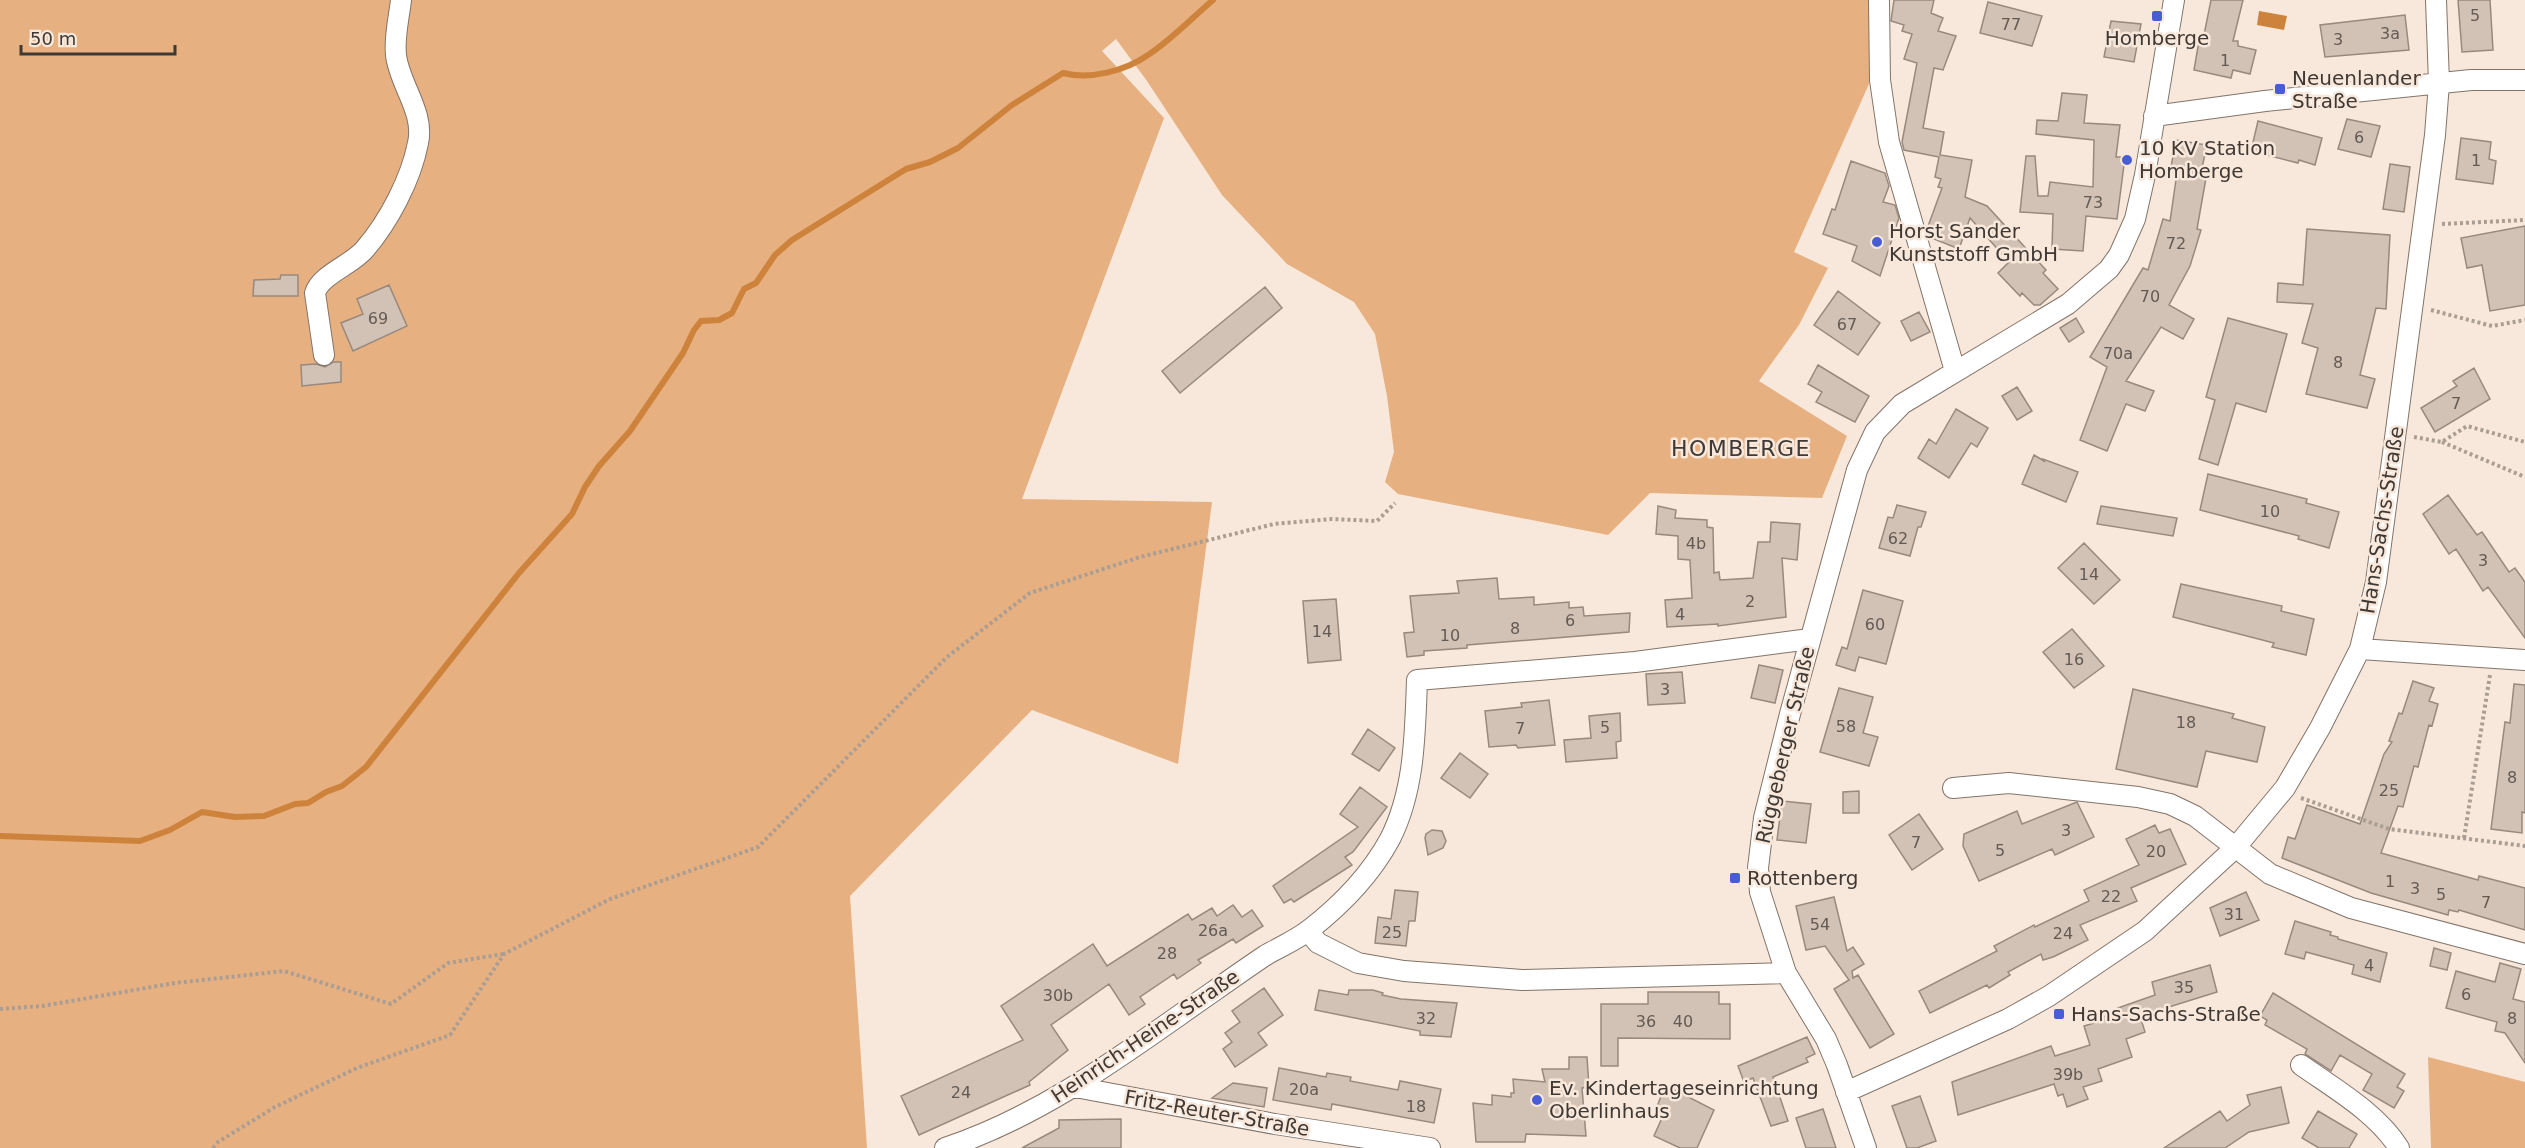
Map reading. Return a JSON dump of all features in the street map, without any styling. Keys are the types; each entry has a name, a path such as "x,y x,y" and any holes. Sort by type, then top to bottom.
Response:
{"street":[{"path":"324,355 315,293 318,284 365,249 401,189 419,141 418,121 396,55 402,0"},
{"path":"1879,0 1880,80 1889,142 1955,371"},
{"name":"Rüggeberger Straße","path":"1866,1148 1826,1039 1786,973 1760,892 1758,868 1766,808 1810,639 1857,470 1875,432 1902,404 2068,304 2109,269 2119,255 2135,219 2174,0"},
{"name":"Hans-Sachs-Straße","path":"1846,1092 2007,1019 2049,996 2145,931 2236,847 2282,791 2320,728 2360,650 2376,582 2413,305 2439,83 2436,0"},
{"path":"2154,116 2439,83 2471,80 2525,80"},
{"path":"1786,973 1522,980 1404,971 1358,963 1318,943 1308,931 1369,872 1390,838 1405,797 1414,757 1417,680 1635,662 1810,639"},
{"path":"2360,650 2525,660"},
{"path":"1953,788 2009,783 2138,797 2170,804 2195,816 2270,874 2351,908 2525,954"},
{"name":"Heinrich-Heine-Straße","path":"945,1148 974,1139 1075,1087 1265,956 1308,931"},
{"path":"2301,1065 2357,1105 2391,1134 2400,1148"},
{"name":"Fritz-Reuter-Straße","path":"1075,1087 1275,1124 1430,1148"}],"path":[{"path":"2423,225 2525,220"},
{"path":"2413,305 2492,326 2525,320"},
{"path":"2442,442 2467,426 2525,442"},
{"path":"2396,433 2442,442 2525,477"},
{"path":"0,1009 42,1006 175,983 284,971 391,1004 448,963 504,954 610,899 759,847 947,657 1030,593 1140,557 1274,524 1331,519 1377,521 1395,503"},
{"path":"2464,838 2493,658"},
{"path":"2282,791 2389,829 2525,846"},
{"path":"213,1148 218,1142 275,1107 357,1068 450,1035 504,954"}],"shaded area":[{"path":"0,0 1869,0 1869,84 1794,252 1828,268 1799,325 1759,381 1847,436 1822,498 1650,493 1608,535 1398,494 1385,482 1394,452 1387,396 1375,334 1354,302 1287,264 1222,195 1147,81 1116,39 1102,51 1164,118 1022,499 1212,502 1178,764 1032,710 850,896 867,1148 0,1148"},
{"path":"2259,11 2287,16 2284,30 2257,25"},
{"path":"2428,1057 2525,1082 2525,1148 2431,1148"}],"building":[{"path":"1894,0 1934,0 1931,13 1943,18 1938,31 1956,36 1943,70 1934,68 1923,128 1944,132 1940,155 1972,160 1965,197 1987,206 2046,270 2043,273 2058,289 2040,305 2034,305 2022,293 2020,296 1998,273 2009,262 1970,218 1959,249 1929,237 1927,229 1942,188 1938,187 1941,179 1935,177 1939,157 1904,150 1902,142 1917,63 1904,59 1912,34 1902,31 1904,25 1891,21"},
{"path":"2211,0 2243,0 2233,41 2238,41 2238,46 2256,50 2250,74 2233,70 2231,78 2194,70 2200,35 2204,35"},
{"path":"2458,0 2490,0 2493,50 2462,52"},
{"path":"1988,2 2042,16 2032,46 1980,33"},
{"path":"2405,15 2409,50 2325,57 2320,25"},
{"path":"2111,21 2141,24 2134,62 2104,57"},
{"path":"2062,93 2087,95 2084,123 2120,125 2116,157 2125,157 2117,219 2086,216 2083,251 2052,249 2053,214 2020,212 2026,156 2035,156 2038,196 2048,196 2050,182 2093,187 2094,140 2036,134 2037,120 2058,121"},
{"path":"2347,119 2380,126 2371,157 2338,149"},
{"path":"2258,121 2322,138 2315,165 2251,151"},
{"path":"2461,138 2491,142 2489,159 2496,161 2493,184 2456,179"},
{"path":"2176,140 2207,145 2200,177 2206,178 2197,229 2201,230 2190,266 2169,305 2194,319 2183,339 2161,327 2126,381 2154,391 2145,411 2126,404 2107,451 2080,440 2107,367 2090,357 2143,268 2148,270 2163,219 2170,221 2177,173 2170,172"},
{"path":"1851,161 1885,173 1889,186 1883,202 1895,205 1899,218 1880,276 1852,261 1857,246 1823,234 1832,209 1835,210"},
{"path":"2390,164 2410,167 2404,212 2383,209"},
{"path":"2525,226 2525,305 2490,311 2482,265 2467,268 2461,238"},
{"path":"2307,229 2390,235 2386,309 2376,308 2360,375 2375,379 2367,408 2306,394 2318,348 2302,343 2313,304 2277,302 2278,283 2303,285"},
{"path":"281,275 298,275 298,296 253,296 254,280 280,279"},
{"path":"389,285 407,326 353,351 341,323 363,314 357,299"},
{"path":"1265,287 1282,308 1180,393 1162,371"},
{"path":"1838,291 1880,323 1858,355 1814,325"},
{"path":"1919,312 1930,332 1911,341 1901,321"},
{"path":"2076,318 2084,332 2069,342 2060,328"},
{"path":"2228,318 2287,334 2266,412 2236,403 2218,465 2199,459 2215,400 2206,397"},
{"path":"333,362 341,362 341,382 302,386 301,365 316,364 325,367"},
{"path":"1818,365 1869,396 1855,422 1816,402 1822,392 1808,384"},
{"path":"2474,368 2490,399 2435,432 2421,408 2457,386 2453,381"},
{"path":"2017,387 2032,411 2017,420 2002,396"},
{"path":"1956,409 1988,428 1977,447 1971,443 1949,478 1918,458 1929,439 1936,444"},
{"path":"2034,455 2044,461 2043,459 2078,472 2066,502 2022,484"},
{"path":"2208,474 2307,499 2306,503 2339,512 2329,548 2298,539 2299,536 2200,510"},
{"path":"2448,495 2477,535 2482,532 2509,572 2515,568 2525,582 2525,638 2488,587 2483,591 2456,549 2449,554 2423,514"},
{"path":"1897,505 1926,512 1921,527 1918,527 1910,556 1879,548 1888,517 1893,518"},
{"path":"1658,506 1676,510 1675,518 1707,520 1707,527 1713,528 1714,573 1719,572 1720,580 1753,578 1758,542 1770,542 1771,522 1800,524 1797,560 1782,558 1786,617 1718,626 1718,624 1667,627 1665,600 1692,598 1690,560 1678,559 1678,536 1656,534"},
{"path":"2101,506 2177,518 2173,536 2097,524"},
{"path":"2084,543 2120,580 2094,604 2058,568"},
{"path":"1497,578 1499,599 1534,597 1534,605 1569,602 1569,608 1583,607 1584,616 1630,613 1629,632 1467,645 1467,648 1424,651 1424,655 1407,657 1404,633 1414,632 1410,596 1459,593 1457,581"},
{"path":"2181,584 2282,606 2281,611 2314,619 2306,655 2272,647 2274,643 2173,617"},
{"path":"1863,590 1903,601 1886,664 1859,657 1855,671 1836,665 1842,647 1847,649"},
{"path":"1336,599 1341,660 1308,663 1303,601"},
{"path":"2072,629 2104,666 2074,688 2043,652"},
{"path":"1759,665 1783,670 1775,703 1751,698"},
{"path":"1682,672 1685,703 1648,705 1646,674"},
{"path":"2413,681 2434,688 2429,701 2438,704 2432,726 2429,725 2418,767 2414,766 2403,807 2398,806 2381,853 2478,880 2479,876 2525,888 2525,930 2459,910 2458,912 2449,910 2448,915 2371,893 2282,858 2288,837 2295,839 2307,805 2360,824 2384,754 2392,742 2389,741 2399,713 2402,714"},
{"path":"2514,684 2525,685 2525,813 2522,812 2522,833 2491,829 2505,722 2510,723"},
{"path":"1839,688 1873,697 1863,733 1878,737 1869,766 1820,752"},
{"path":"2133,689 2234,714 2232,718 2265,727 2257,762 2206,751 2197,787 2116,769"},
{"path":"1549,700 1555,745 1518,748 1516,745 1489,747 1485,711 1522,707 1521,703"},
{"path":"1620,713 1621,741 1616,742 1617,758 1566,762 1564,740 1591,738 1589,716"},
{"path":"1368,729 1395,748 1379,771 1352,754"},
{"path":"1460,753 1488,774 1470,798 1441,778"},
{"path":"1360,787 1387,807 1353,852 1345,857 1352,865 1294,902 1291,899 1284,903 1273,886 1358,827 1340,814"},
{"path":"1859,791 1859,813 1843,813 1843,792"},
{"path":"1782,801 1811,804 1806,843 1777,840"},
{"path":"2077,802 2094,837 2055,855 2052,849 1979,881 1963,846 1964,834 2017,811 2022,824"},
{"path":"1919,814 1943,849 1912,870 1889,835"},
{"path":"2155,825 2159,833 2170,829 2186,864 2131,888 2137,901 2080,925 2088,940 2043,960 2041,954 2008,972 2010,975 1989,988 1987,985 1930,1013 1919,991 1997,951 1994,946 2034,925 2035,927 2089,901 2084,890 2139,865 2126,839"},
{"path":"1432,830 1442,831 1446,841 1443,848 1428,855 1425,838 1426,834"},
{"path":"1395,890 1418,892 1415,921 1409,921 1406,946 1375,943 1378,917 1391,919"},
{"path":"2246,892 2259,920 2220,936 2210,908"},
{"path":"1834,897 1847,951 1853,947 1864,964 1852,971 1853,978 1858,975 1894,1034 1870,1048 1834,989 1849,980 1825,946 1806,950 1796,906"},
{"path":"1233,905 1242,917 1252,910 1263,926 1236,943 1233,939 1198,960 1201,963 1177,979 1174,974 1140,997 1145,1004 1129,1015 1109,984 1051,1025 1068,1050 1029,1082 1030,1085 919,1135 901,1096 1023,1040 1001,1006 1093,944 1107,966 1188,914 1192,920 1212,908 1217,916"},
{"path":"2295,921 2331,932 2330,935 2338,939 2387,953 2380,982 2352,974 2354,965 2306,952 2304,959 2285,954"},
{"path":"2434,948 2451,953 2447,970 2430,966"},
{"path":"2500,963 2521,969 2513,999 2525,1002 2525,1063 2505,1033 2495,1031 2497,1022 2446,1008 2456,971 2495,982"},
{"path":"2210,965 2217,992 2140,1016 2145,1032 2126,1039 2132,1057 2098,1069 2102,1081 2083,1087 2088,1099 2067,1107 2063,1094 2058,1096 2054,1084 1958,1115 1952,1082 2051,1046 2055,1056 2090,1045 2084,1026 2104,1020 2103,1017 2116,1012 2115,1009 2155,995 2152,982"},
{"path":"1264,988 1283,1015 1258,1033 1267,1045 1235,1067 1223,1049 1232,1042 1225,1033 1240,1022 1232,1011"},
{"path":"1319,990 1348,995 1349,990 1373,990 1383,993 1382,995 1401,999 1457,1003 1451,1037 1420,1035 1420,1031 1315,1010"},
{"path":"1648,992 1719,992 1719,1004 1730,1004 1730,1039 1618,1038 1618,1066 1601,1066 1601,1004 1648,1004"},
{"path":"2273,993 2405,1074 2397,1087 2404,1091 2394,1108 2363,1090 2372,1074 2340,1055 2331,1071 2305,1054 2307,1049 2265,1025 2267,1020 2260,1016"},
{"path":"1807,1037 1815,1054 1806,1058 1808,1062 1773,1077 1788,1121 1771,1126 1753,1078 1744,1082 1738,1066"},
{"name":"Ev. Kindertageseinrichtung Oberlinhaus","path":"1569,1057 1587,1057 1589,1087 1582,1088 1586,1136 1526,1134 1525,1142 1476,1142 1473,1103 1492,1105 1492,1095 1511,1097 1511,1093 1514,1093 1513,1079 1545,1082 1542,1069 1569,1069"},
{"path":"1279,1068 1326,1077 1327,1073 1351,1077 1350,1081 1398,1090 1400,1081 1441,1089 1434,1123 1332,1104 1331,1110 1273,1100"},
{"path":"1233,1083 1267,1088 1264,1107 1212,1098"},
{"path":"1665,1085 1714,1110 1697,1148 1680,1148 1654,1136 1665,1111 1657,1107"},
{"path":"2281,1087 2289,1123 2249,1132 2225,1148 2164,1148 2220,1111 2227,1121 2250,1105 2247,1095"},
{"path":"1920,1096 1936,1141 1917,1148 1907,1148 1892,1106"},
{"path":"1823,1109 1836,1148 1806,1148 1796,1118"},
{"path":"2318,1111 2357,1134 2349,1148 2319,1148 2302,1138"},
{"path":"1121,1119 1121,1148 1022,1148 1059,1128 1059,1120"}],"waterway":[{"path":"0,836 140,841 170,830 202,812 235,817 264,816 295,804 308,803 342,786 366,767 519,573 572,514 585,487 599,466 630,431 683,353 701,321 719,320 732,313 744,289 756,283 775,255 792,240 906,169 930,162 958,148 1012,105 1063,73 1096,75 1118,70 1139,61 1165,43 1213,0"}],"place":[{"name":"Homberge","path":"2157,16"},
{"name":"Neuenlander Straße","path":"2280,89"},
{"name":"10 KV Station Homberge","path":"2127,160"},
{"name":"Horst Sander Kunststoff GmbH","path":"1877,242"},
{"name":"Rottenberg","path":"1735,878"},
{"name":"Hans-Sachs-Straße","path":"2059,1014"},
{"name":"Ev. Kindertageseinrichtung Oberlinhaus","path":"1537,1100"}],"district":[{"name":"HOMBERGE","path":"1741,448"}]}
